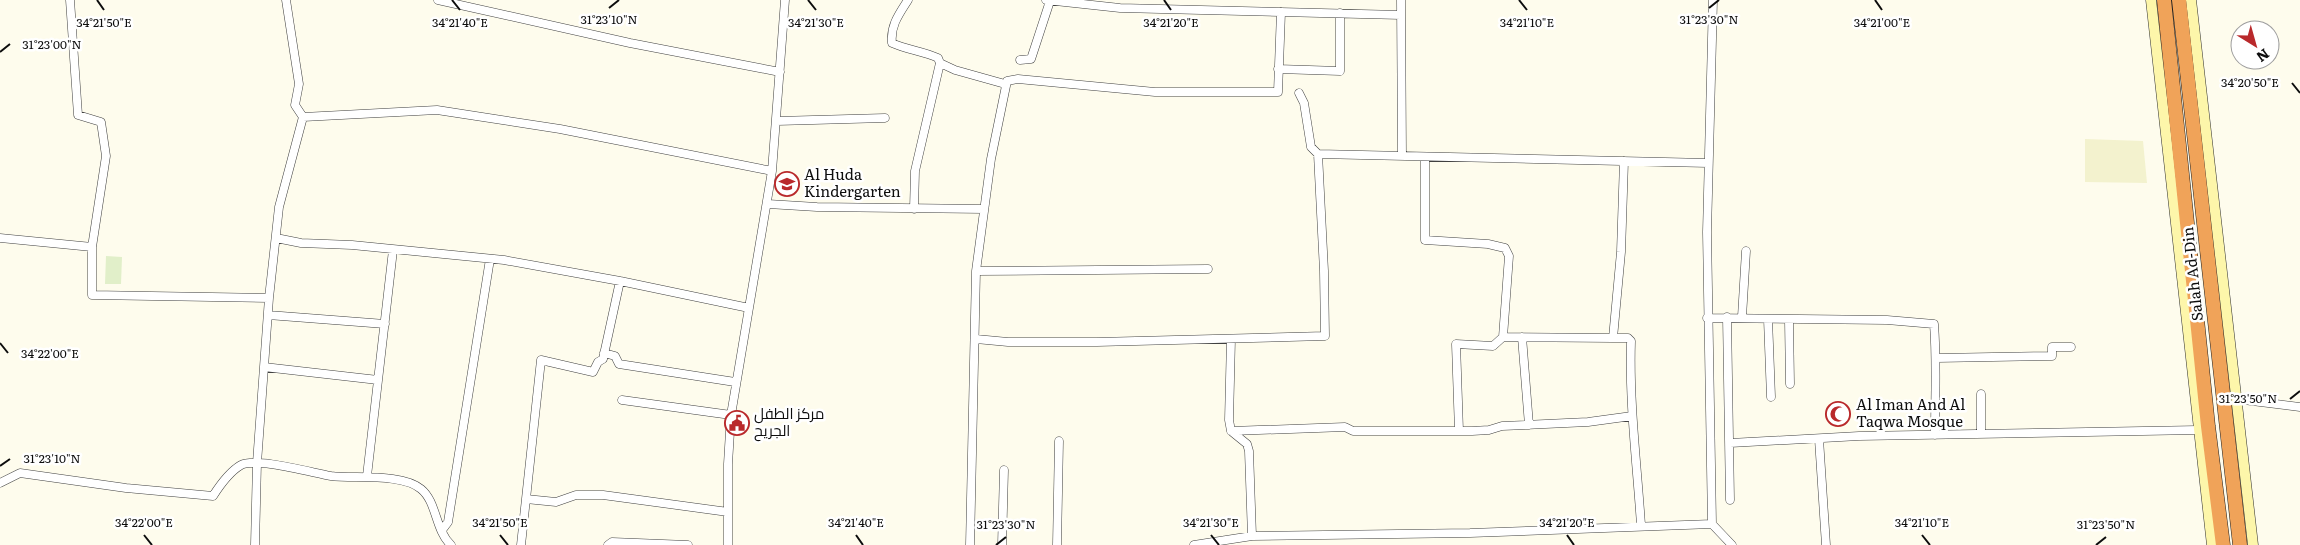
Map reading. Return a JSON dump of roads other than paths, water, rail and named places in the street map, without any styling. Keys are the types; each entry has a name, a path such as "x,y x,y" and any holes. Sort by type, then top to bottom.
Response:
{"highway":[{"name":"Salah Ad-Din","path":"2164,0 2208,426 2223,545"},
{"name":"Salah Ad-Din","path":"2179,0 2240,545"},
{"path":"2167,28 2172,24 2182,28"},
{"path":"2182,168 2190,168 2198,175"}],"main road":[{"path":"2151,0 2212,545"},
{"path":"2191,0 2253,545"}],"street":[{"path":"70,0 78,115 101,122 106,156 92,247 92,295 269,298"},
{"path":"255,545 257,463 269,298 281,198 303,117 295,105 299,84 286,0"},
{"path":"438,0 630,43 780,72"},
{"path":"728,545 730,415 768,204 777,121 785,0"},
{"path":"908,0 894,22 891,32 892,43 903,49 927,53 938,58 940,63 917,164 914,209"},
{"path":"1020,60 1031,58 1048,0 1120,8 1233,13 1340,13 1401,16"},
{"path":"1402,0 1402,156"},
{"path":"1713,0 1708,164 1707,318 1712,524 1732,545"},
{"path":"970,545 976,271 991,159 1006,84 1011,79 1018,79 1155,92 1278,92 1281,12"},
{"path":"1278,69 1340,71 1340,13"},
{"path":"940,63 955,70 1006,84"},
{"path":"1299,93 1304,103 1310,147 1318,154 1708,164"},
{"path":"303,117 437,110 560,129 772,171"},
{"path":"777,121 885,118"},
{"path":"976,339 1008,342 1325,336 1318,154"},
{"path":"1425,156 1425,240 1488,244 1505,248 1509,256 1503,337 1493,346 1456,344 1459,431"},
{"path":"1613,338 1621,252 1624,161"},
{"path":"768,204 817,207 984,209"},
{"path":"0,238 92,247"},
{"path":"276,238 301,243 352,245 490,259 620,281 749,308"},
{"path":"367,476 394,250"},
{"path":"1742,317 1746,251"},
{"path":"442,530 448,522 490,259"},
{"path":"976,271 1208,269"},
{"path":"521,545 541,360 593,372 598,362 603,359 620,281"},
{"path":"268,315 385,324"},
{"path":"1727,317 1730,500"},
{"path":"1707,318 1887,320 1934,324 1937,358 1935,369 1935,435"},
{"path":"1768,319 1771,396"},
{"path":"1789,320 1790,384"},
{"path":"1503,337 1628,338 1631,341 1630,399 1641,525"},
{"path":"1522,338 1529,425"},
{"path":"1231,339 1229,400 1231,431 1247,444 1249,451 1252,536"},
{"path":"1937,358 2052,356 2052,347 2071,347"},
{"path":"604,353 615,356 619,364 736,382"},
{"path":"264,366 378,380"},
{"path":"1981,394 1981,434"},
{"path":"2236,399 2300,407"},
{"path":"622,400 730,415"},
{"path":"1231,431 1345,427 1353,431 1489,430 1502,426 1588,422 1632,416"},
{"path":"1730,443 1935,435 2198,430"},
{"path":"1819,439 1826,545"},
{"path":"1057,545 1058,441"},
{"path":"0,483 20,473 126,488 213,496 223,481 242,465 257,463 333,476 367,476 412,483 420,488 427,495 442,530 451,545"},
{"path":"1002,545 1004,470"},
{"path":"526,499 556,502 576,495 603,495 728,512"},
{"path":"1194,545 1252,536 1470,533 1641,525 1712,524"},
{"path":"1288,536 1289,545"},
{"path":"608,545 612,542 688,545"}],"place":[{"name":"Al Huda Kindergarten","path":"787,184"},
{"name":"Al Iman And Al Taqwa Mosque","path":"1838,414"},
{"name":"مركز الطفل الجريح","path":"737,423"}]}
